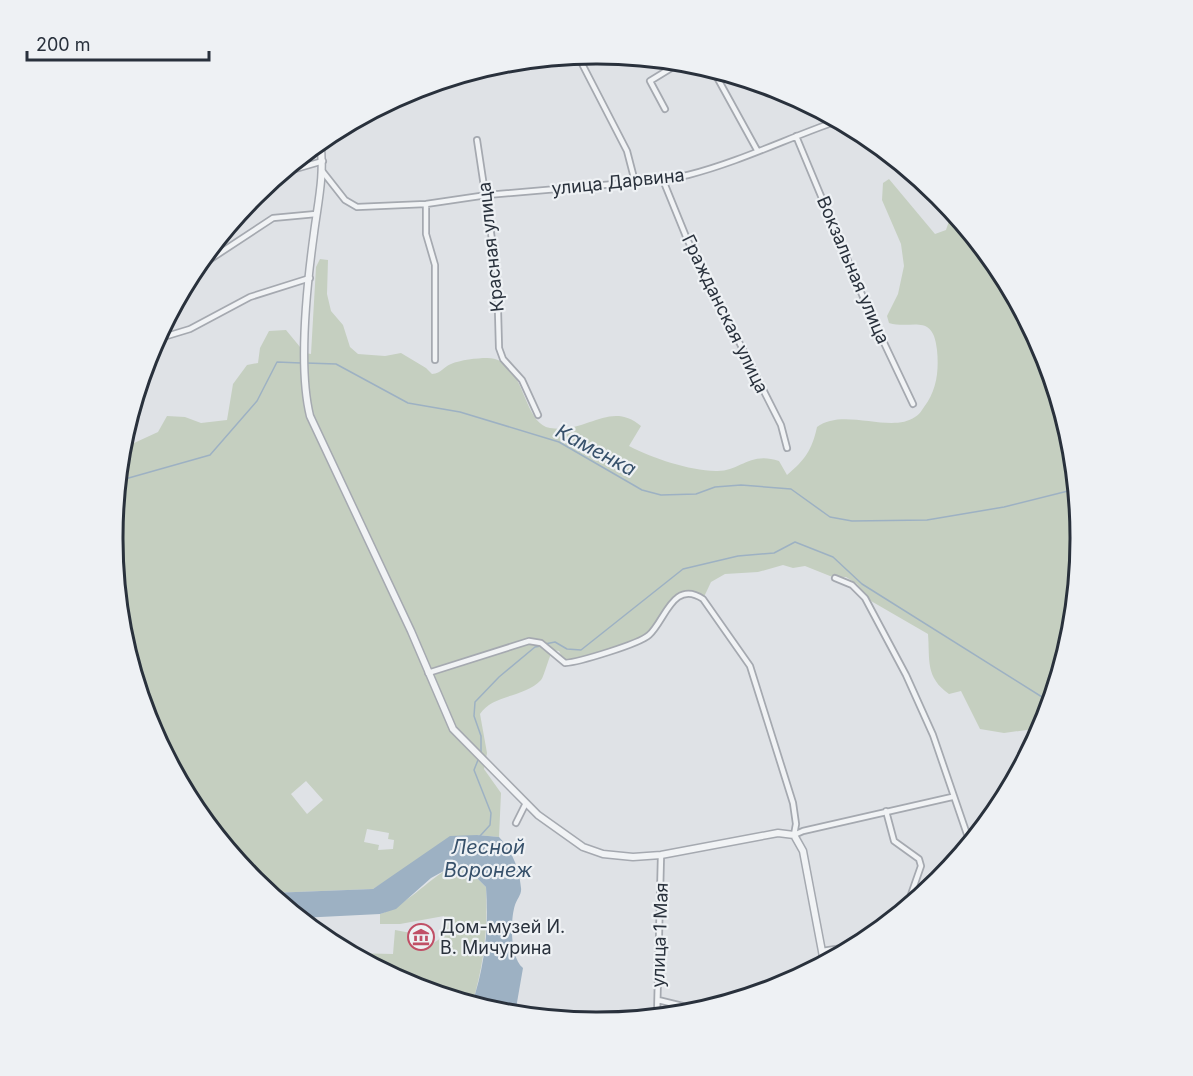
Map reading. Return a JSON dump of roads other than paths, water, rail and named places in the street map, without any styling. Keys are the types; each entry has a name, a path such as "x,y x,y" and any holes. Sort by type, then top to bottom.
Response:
{"street":[{"path":"583,65 627,151 634,178"},
{"path":"665,109 650,81 667,70"},
{"path":"719,81 757,150"},
{"name":"улица Дарвина","path":"323,172 345,200 357,207 426,204 487,195 615,184 634,178 663,180 723,165 827,125"},
{"name":"Вокзальная улица","path":"796,136 868,309 913,404"},
{"name":"Красная улица","path":"477,140 487,195 484,200 500,296 499,348 503,359 522,380 538,415"},
{"name":"улица 1 Мая","path":"322,152 323,172 316,214 305,353 304,378 310,416 453,729 526,803 568,838 593,851 633,857 661,855 778,833 794,835"},
{"path":"302,167 323,161"},
{"name":"Гражданская улица","path":"663,180 687,239 781,425 787,448"},
{"path":"426,204 426,234 435,265 435,360"},
{"path":"218,254 273,218 316,214"},
{"path":"169,335 190,329 250,297 310,278"},
{"path":"835,578 852,585 865,598 906,675 933,735 952,797 966,833"},
{"path":"428,672 529,642 541,643 565,663 579,662 648,636 669,604 685,595 696,594 703,599 750,666 793,803 796,824 794,835 803,851 822,951 830,950"},
{"path":"794,835 886,811 952,797"},
{"path":"516,823 526,803"},
{"path":"886,811 894,841 919,859 921,866 912,891"},
{"name":"улица 1 Мая","path":"658,1007 661,855"},
{"path":"658,1000 675,1004"}],"water":[{"name":"Лесной Воронеж","path":"450,836 499,837 514,860 521,890 513,912 512,938 513,948 523,968 517,1004 474,995 483,961 487,917 486,887 471,872 451,867 431,878 396,909 380,914 313,917 282,893 373,889"}],"waterway":[{"name":"Каменка","path":"127,479 210,455 257,401 277,362 301,363"},
{"name":"Каменка","path":"306,363 336,364 408,403 460,412 559,442 642,490 661,495 696,494 715,487 741,485 791,489 830,517 852,521 927,520 1004,507 1067,491"},
{"path":"545,644 555,642 567,649 581,650 683,569 738,556 774,553 795,542 833,557 862,584 1042,697"},
{"path":"481,753 481,736 474,716 475,702 499,677 535,647 541,646"},
{"path":"478,760 474,770 491,813 490,825 480,836"}],"place":[{"name":"Дом-музей И. В. Мичурина","path":"421,937"}]}
